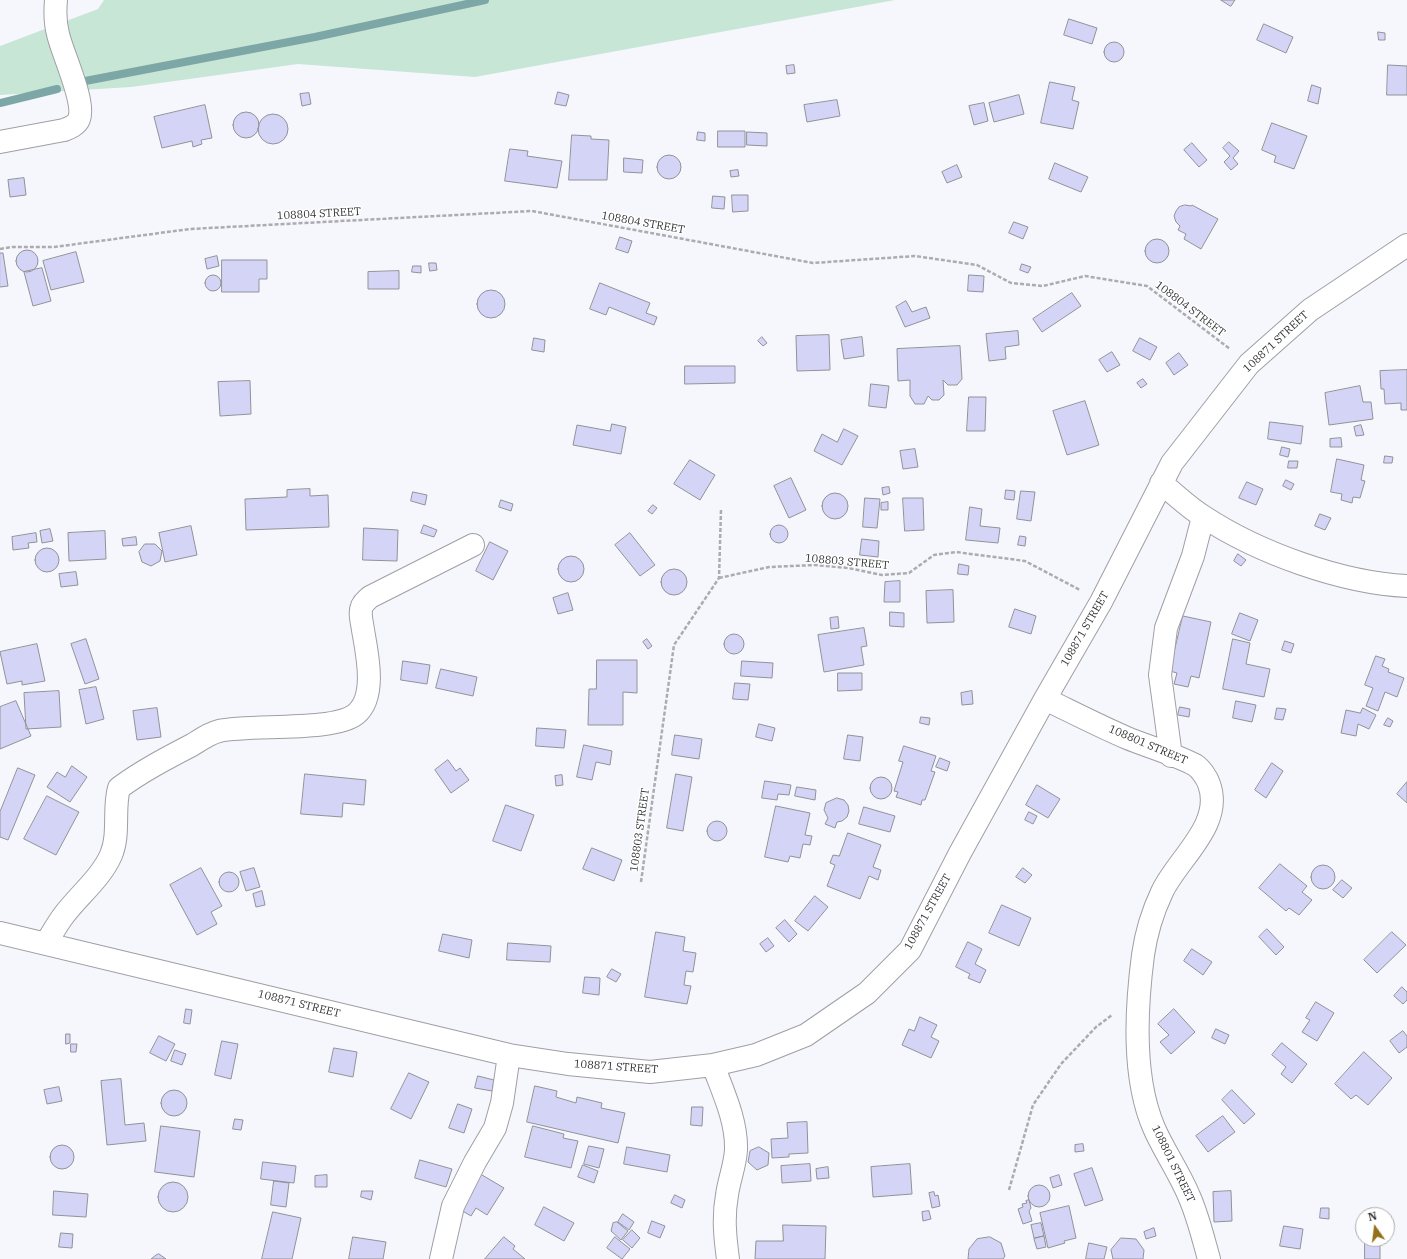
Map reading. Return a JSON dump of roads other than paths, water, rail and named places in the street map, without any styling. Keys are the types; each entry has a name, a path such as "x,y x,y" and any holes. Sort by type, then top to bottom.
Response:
{"street":[{"path":"0,142 64,130 73,126 79,120 80,102 58,34 55,10 56,0"},
{"name":"108871 STREET","path":"0,933 509,1055 568,1064 650,1072 713,1065 756,1055 806,1034 867,993 910,950 960,853 1045,698 1101,602 1172,463 1249,364 1310,310 1407,245"},
{"path":"1161,483 1203,517 1239,537 1322,570 1390,585 1407,586"},
{"path":"1171,756 1160,675 1166,628 1193,556 1203,517"},
{"path":"46,943 64,915 96,878 112,854 116,832 116,797 119,788 149,769 217,731 252,727 280,727 344,721 356,714 363,707 367,696 369,668 361,613 365,602 370,597 473,544"},
{"name":"108801 STREET","path":"1045,698 1125,737 1196,766 1205,776 1210,785 1212,809 1204,830 1171,875 1162,891 1153,913 1144,953 1139,996 1138,1053 1144,1093 1154,1128 1190,1196 1209,1259"},
{"path":"441,1259 453,1206 475,1162 495,1128 502,1102 509,1055"},
{"path":"713,1065 735,1132 734,1168 727,1194 724,1223 728,1259"}],"waterway":[{"path":"80,82 315,37 485,0"},
{"path":"0,103 57,89"}]}
